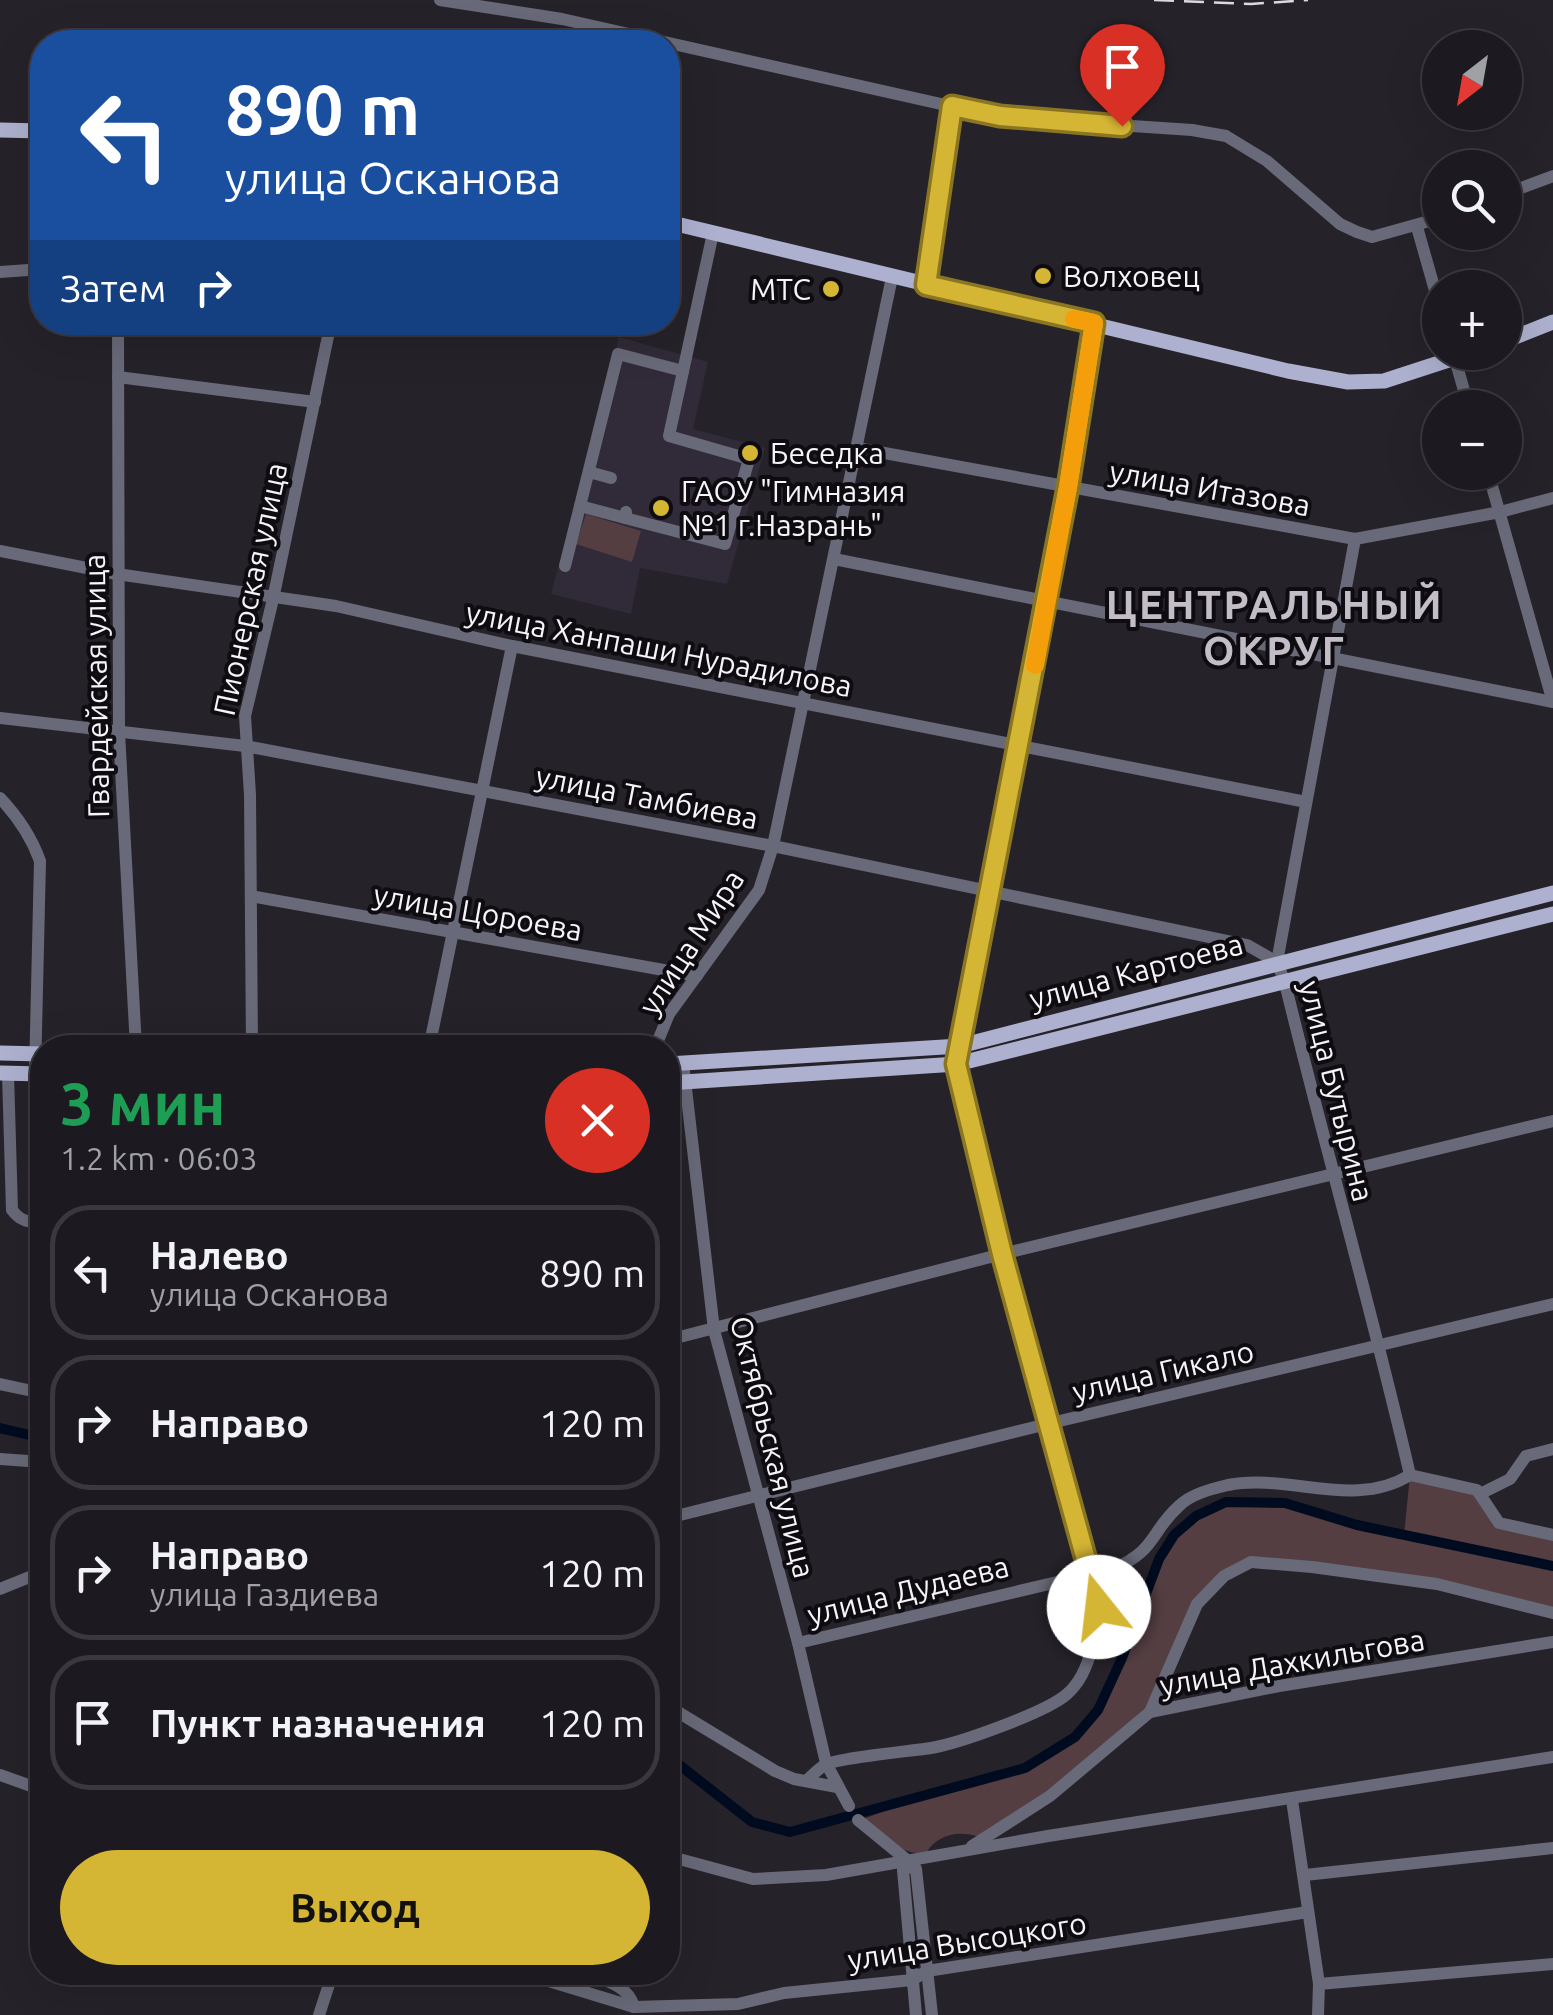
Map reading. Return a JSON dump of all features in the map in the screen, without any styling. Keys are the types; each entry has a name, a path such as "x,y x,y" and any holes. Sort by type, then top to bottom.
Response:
{"main road":[{"path":"0,130 30,131"},
{"path":"680,225 1288,371 1348,382 1384,380 1422,367"},
{"path":"1522,334 1553,322"},
{"name":"улица Картоева","path":"680,1063 960,1046 1553,892"},
{"name":"улица Картоева","path":"680,1083 956,1064 1553,914"},
{"path":"0,1054 30,1054"},
{"path":"4,1074 30,1074"}],"street":[{"path":"440,0 611,30"},
{"path":"680,45 1000,116 1226,136 1267,160 1340,224 1356,232 1372,238 1422,225"},
{"path":"926,285 952,106"},
{"path":"1522,188 1553,176"},
{"path":"1417,227 1429,270"},
{"path":"580,506 626,514 725,544 749,459 670,436 713,233"},
{"path":"0,272 30,271"},
{"name":"улица Мира","path":"660,1035 669,1014 759,890 774,846 892,277"},
{"path":"807,1780 826,1763 937,1747 1036,1712 1068,1694 1088,1663 1095,1637 1099,1607 1096,1588 1047,1424 956,1064 1020,745 1094,323"},
{"name":"Гвардейская улица","path":"118,335 120,732 135,1035"},
{"name":"Пионерская улица","path":"252,1035 250,796 245,716 274,599 328,335"},
{"path":"565,566 618,354 684,372"},
{"path":"118,377 314,402"},
{"name":"улица Итазова","path":"857,448 1355,540 1553,498"},
{"path":"588,472 612,478"},
{"path":"834,559 1553,702 1493,490"},
{"name":"улица Бутырина","path":"1355,540 1277,962 1380,1346 1410,1475"},
{"name":"улица Ханпаши Нурадилова","path":"0,552 117,574 336,606 512,646 1306,802"},
{"path":"430,1035 512,646"},
{"name":"улица Тамбиева","path":"0,718 246,746 482,790 774,846 1246,945 1277,962"},
{"path":"0,798 32,841 40,861 38,1035"},
{"name":"улица Цороева","path":"250,896 697,976"},
{"name":"Октябрьская улица","path":"680,1071 688,1083 714,1330 826,1763 849,1806"},
{"path":"4,1074 12,1210 18,1218 30,1222"},
{"path":"680,1337 1002,1254 1553,1121"},
{"name":"улица Гикало","path":"680,1515 1553,1304"},
{"path":"0,1384 30,1390"},
{"path":"1410,1475 1482,1493 1510,1480 1526,1456 1553,1449"},
{"path":"0,1459 30,1461"},
{"name":"улица Дудаева","path":"798,1643 1113,1568 1148,1548 1178,1506 1196,1494 1230,1485 1268,1482 1366,1491 1395,1484 1410,1475"},
{"path":"1482,1493 1499,1523 1553,1535"},
{"path":"1150,1712 1198,1604 1224,1576 1252,1562 1436,1584 1553,1612"},
{"path":"0,1589 30,1577"},
{"name":"улица Дахкильгова","path":"965,1850 1050,1796 1150,1712 1278,1686 1553,1642"},
{"path":"680,1713 775,1771 837,1787"},
{"path":"680,1859 753,1879 826,1875 1553,1757"},
{"path":"0,1776 30,1783"},
{"path":"1292,1800 1319,1984 1318,2015"},
{"path":"858,1820 916,1869 932,2015"},
{"path":"1305,1875 1553,1848"},
{"path":"909,1864 902,1870 916,2015"},
{"name":"улица Высоцкого","path":"556,1985 631,2011 738,2004 784,1993 912,1980 927,1971 1308,1912"},
{"path":"1319,1984 1553,1964"},
{"path":"319,2015 329,1985"},
{"path":"616,1985 631,1996 631,2011"}],"shaded area":[{"name":"ГАОУ \"Гимназия №1 г.Назрань\"","path":"619,337 708,362 693,429 765,448 727,584 640,568 631,614 551,594"},
{"path":"586,514 641,531 632,562 576,544"},
{"path":"1410,1475 1477,1490 1493,1518 1553,1535 1553,1613 1437,1584 1251,1562 1197,1604 1150,1712 1050,1796 979,1837 950,1835 926,1853 900,1848 863,1819 950,1786 1035,1761 1074,1737 1092,1718 1112,1683 1146,1588 1166,1546 1198,1515 1225,1505 1285,1504 1404,1535"}],"waterway":[{"path":"0,1428 30,1435"},
{"path":"680,1765 752,1822 790,1832 1025,1768 1075,1737 1098,1710 1159,1559 1174,1535 1196,1516 1226,1502 1285,1503 1357,1525 1553,1566"}],"railway":[{"path":"1154,0 1251,4 1308,0"}],"slow traffic":[{"path":"1035,665 1094,323 1074,319"}],"place":[{"name":"Волховец","path":"1043,276"},
{"name":"МТС","path":"831,289"},
{"name":"Беседка","path":"750,453"},
{"name":"ГАОУ \"Гимназия №1 г.Назрань\"","path":"661,508"}],"district":[{"name":"ЦЕНТРАЛЬНЫЙ ОКРУГ","path":"1275,627"}],"route":[{"path":"1099,1607 1002,1254 956,1064 1068,487 1094,323 926,285 952,106 1000,116 1122,126"}]}
